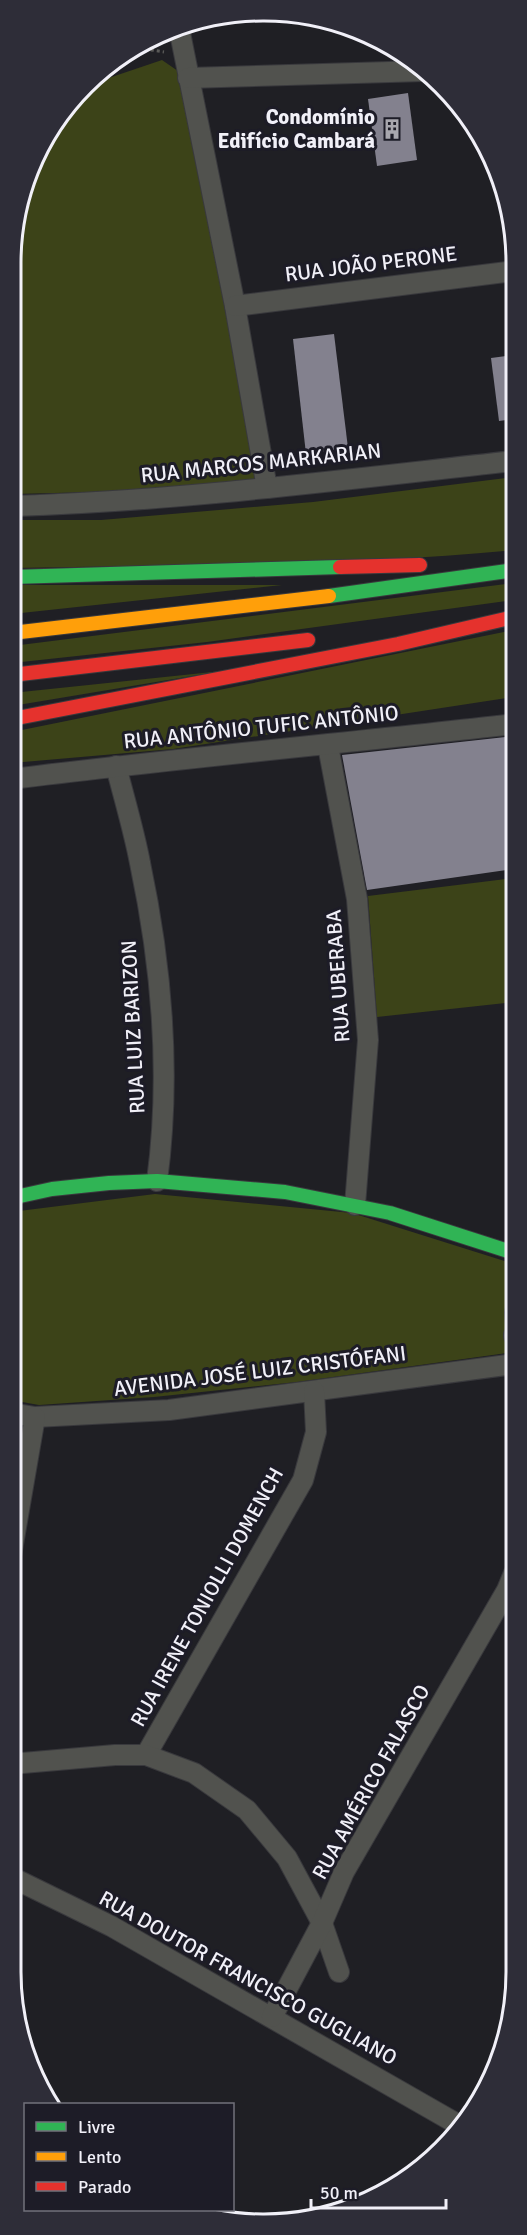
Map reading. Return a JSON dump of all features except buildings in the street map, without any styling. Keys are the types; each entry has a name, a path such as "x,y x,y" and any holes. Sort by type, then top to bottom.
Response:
{"main road":[{"path":"467,563 506,561"},
{"path":"21,577 432,564"},
{"path":"21,632 340,595 506,571"},
{"path":"413,627 506,611"},
{"path":"21,717 398,645 506,619"},
{"path":"21,674 322,639"},
{"path":"21,1196 52,1189 157,1181 285,1191 390,1213 506,1250"}],"street":[{"path":"180,36 235,306 267,488"},
{"path":"188,78 411,71"},
{"name":"RUA JOÃO PERONE","path":"235,306 506,272"},
{"name":"RUA MARCOS MARKARIAN","path":"21,506 80,504 267,488 506,462"},
{"name":"RUA ANTÔNIO TUFIC ANTÔNIO","path":"21,778 506,725"},
{"name":"RUA UBERABA","path":"328,746 357,899 368,1040 355,1205"},
{"name":"RUA LUIZ BARIZON","path":"116,766 141,864 158,972 164,1069 162,1141 157,1181"},
{"name":"AVENIDA JOSÉ LUIZ CRISTÓFANI","path":"21,1415 35,1417 169,1410 506,1365"},
{"name":"RUA IRENE TONIOLLI DOMENCH","path":"146,1755 303,1480 316,1432 314,1391"},
{"path":"21,1498 35,1417"},
{"name":"RUA AMÉRICO FALASCO","path":"272,2017 322,1923 344,1872 506,1592"},
{"path":"21,1763 115,1755 146,1755 194,1773 247,1810 286,1858 322,1923 339,1972"},
{"name":"RUA DOUTOR FRANCISCO GUGLIANO","path":"21,1882 111,1926 454,2122"}],"path":[{"path":"149,50 184,55"}],"green space":[{"path":"162,60 188,78 267,488 21,494 21,264 23,232 29,201 39,171 53,142 81,104 107,79"},
{"path":"506,478 506,551 327,562 21,568 21,520 101,520 313,502"},
{"path":"506,584 506,601 207,642 21,662 21,645"},
{"path":"21,585 282,585 21,613"},
{"path":"506,632 506,698 173,749 21,762 21,730"},
{"path":"222,671 21,704 21,692"},
{"path":"506,879 506,1003 377,1017 368,896"},
{"path":"155,1194 352,1213 506,1261 504,1312 506,1353 297,1382 154,1397 39,1405 21,1402 21,1211"}],"traffic: fast":[{"path":"21,577 340,567"},
{"path":"329,596 506,571"},
{"path":"21,1196 52,1189 157,1181 285,1192 390,1213 506,1250"}],"traffic: slow":[{"path":"21,632 329,596"}],"traffic: jam":[{"path":"340,567 420,565"},
{"path":"21,717 398,644 506,619"},
{"path":"21,674 308,640"}],"place":[{"name":"Condomínio Edifício Cambará","path":"392,129"}]}
